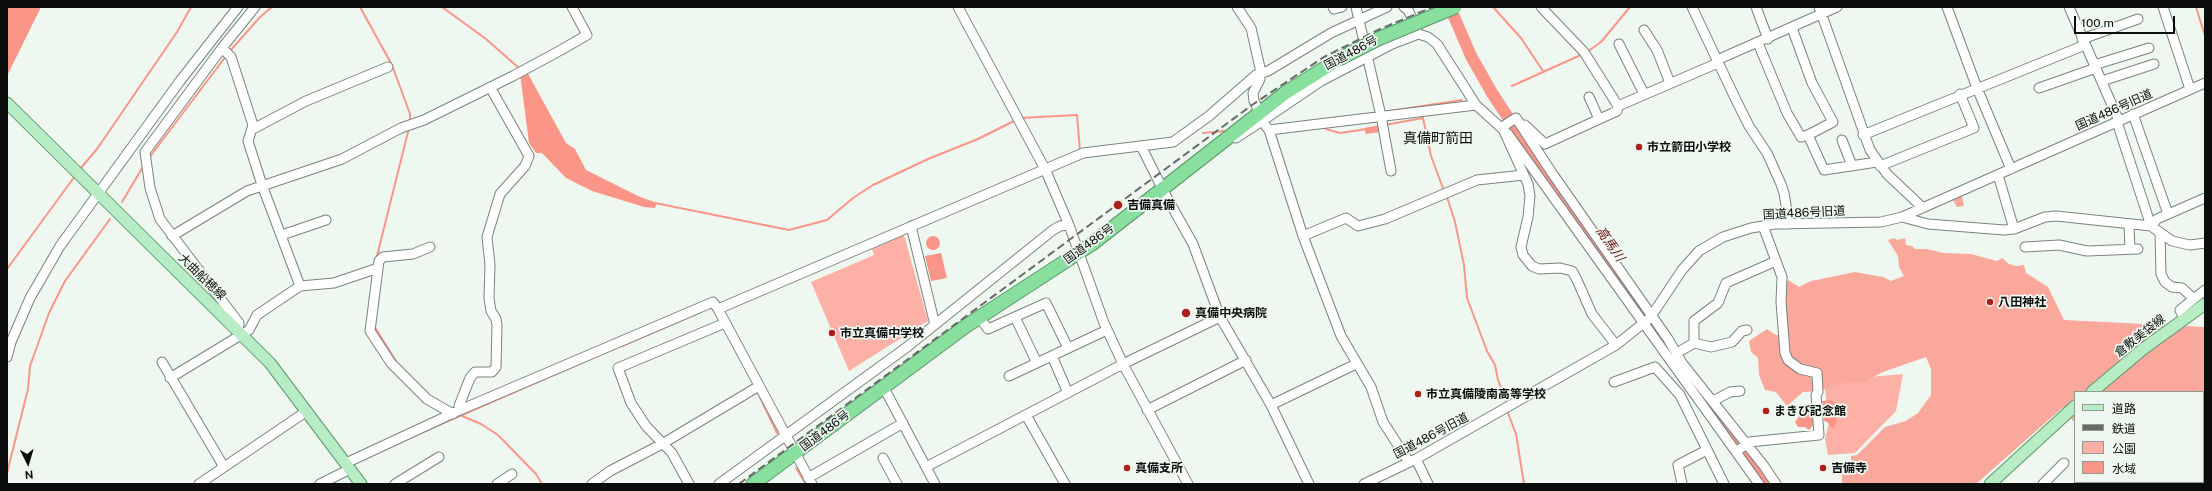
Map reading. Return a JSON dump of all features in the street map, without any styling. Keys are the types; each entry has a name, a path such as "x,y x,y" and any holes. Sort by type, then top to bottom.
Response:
{"highway":[{"name":"国道486号","path":"753,484 883,386 979,317 1078,253 1162,189 1212,148 1261,116 1304,79 1378,39 1455,7"}],"main road":[{"name":"大曲船穂線","path":"7,103 240,332 270,364 308,411 361,484"},
{"name":"倉敷美袋線","path":"2093,391 2205,304"},
{"path":"1990,484 2074,407"}],"street":[{"path":"7,357 11,342 30,298 43,272 60,246 180,81 238,7"},
{"path":"240,332 239,323 160,219 155,208 145,152 226,51 255,7"},
{"path":"172,236 247,191 342,159 401,128 424,120 521,72 587,34 572,7"},
{"path":"1237,7 1251,28 1261,73 1253,93 1254,101 1269,130 1303,236 1341,336 1356,364 1371,387 1383,422 1428,484"},
{"path":"1333,7 1334,9 1342,7"},
{"path":"1356,7 1381,118 1391,171"},
{"path":"717,307 912,226 1044,167 1083,153 1172,142 1209,116 1247,80 1268,71 1331,33 1387,7"},
{"path":"1404,7 1408,10 1418,34"},
{"path":"1541,7 1585,53 1618,106"},
{"path":"1692,7 1749,126 1767,153 1781,184 1789,224"},
{"path":"1756,7 1768,39"},
{"path":"1515,119 1545,144 1616,111 1618,106 1792,28 1820,11 1837,7"},
{"path":"1947,7 1977,88 2011,169"},
{"path":"2069,7 2118,121 2151,226 2172,241 2190,245 2205,243"},
{"path":"2163,7 2190,89"},
{"path":"963,8 1018,119 1044,167 1069,225 1107,330 1123,364 1188,484"},
{"path":"1820,11 1863,135 1879,164 1923,208"},
{"path":"1863,135 2138,19"},
{"path":"1758,43 1787,113 1801,137 1808,135 1833,122 1812,83 1792,28"},
{"path":"1644,30 1657,50 1670,83"},
{"path":"1261,116 1367,56 1418,34 1428,37 1437,44 1476,105 1503,126 1648,320 1741,448 1776,484"},
{"path":"1619,44 1644,94"},
{"path":"2039,88 2149,48"},
{"path":"226,51 253,129"},
{"path":"2102,81 2154,64"},
{"path":"300,286 262,185 248,141 253,129 306,101 388,67"},
{"name":"国道486号旧道","path":"1364,484 1412,460 1616,345 1648,320 1686,265 1699,251 1723,237 1764,226 1881,222 1902,217 2205,83"},
{"path":"457,412 470,378 475,372 492,372 496,367 497,325 496,319 491,311 489,298 490,265 487,237 500,194 526,166 529,156 490,87"},
{"path":"1808,135 1824,170 1879,164 1974,128 1960,94"},
{"path":"1589,97 1599,119"},
{"path":"1269,130 1381,118 1476,105"},
{"path":"2133,114 2168,214"},
{"path":"1503,126 1515,119"},
{"path":"1515,119 1648,320 1682,350 1685,360 1682,363"},
{"path":"1503,126 1524,175 1530,196 1528,217 1521,247 1523,255 1532,266 1539,269 1560,268 1572,272 1578,280 1592,314 1616,345"},
{"path":"1842,140 1852,166"},
{"path":"1142,146 1162,189 1193,244 1220,317 1271,405 1310,484"},
{"path":"1303,236 1346,218 1358,226 1385,219 1477,180 1524,175"},
{"path":"1998,175 2014,229"},
{"path":"2151,226 2157,219 2205,198"},
{"path":"1902,217 1928,224 2004,230 2014,229 2045,217 2056,216 2129,225 2151,226"},
{"path":"282,235 326,220"},
{"path":"719,484 784,435 907,347 1053,230 1060,226 1069,225"},
{"path":"2025,247 2059,245 2087,251 2134,249 2129,225"},
{"path":"912,226 935,325"},
{"path":"1741,448 1749,442 1819,435 1816,395 1818,392 1817,373 1796,366 1788,360 1785,353 1781,302 1782,277 1764,226"},
{"path":"2160,233 2160,274 2172,287 2182,288 2194,299"},
{"path":"430,247 413,254 383,257 379,261 370,331 391,363 427,399 457,412"},
{"path":"1694,343 1694,321 1718,303 1726,283 1776,261"},
{"path":"170,378 240,332 249,330 258,316 300,286 334,283 378,268"},
{"path":"2205,290 2180,310 2189,315 2205,307"},
{"path":"319,482 457,412 713,302 717,307 723,324 810,481 903,423"},
{"path":"979,317 988,329 1046,303 1068,348"},
{"path":"1016,317 1037,363"},
{"path":"926,467 1123,364 1220,317"},
{"path":"689,484 672,453 646,426 631,403 618,368 723,324"},
{"path":"1009,376 1107,330"},
{"path":"1682,350 1694,343 1711,347 1732,342 1742,331 1747,330"},
{"path":"1668,339 1682,363 1713,400 1741,448 1759,484"},
{"path":"1052,356 1068,393"},
{"path":"1147,410 1246,360"},
{"path":"162,362 170,378 224,467"},
{"path":"1271,405 1356,364"},
{"path":"1614,382 1655,367 1680,395 1724,484"},
{"path":"592,484 610,471 662,444 758,386"},
{"path":"883,386 935,484"},
{"path":"1713,400 1730,392 1740,391"},
{"path":"199,484 308,411"},
{"path":"1026,415 1065,484"},
{"path":"1682,484 1678,465 1707,450"},
{"path":"395,484 439,457"},
{"path":"883,458 897,484"},
{"path":"2043,484 2064,463"},
{"path":"497,484 512,474"}],"green space":[{"path":"904,235 928,321 849,371 811,282 874,255 872,249"},
{"path":"1903,374 1896,411 1855,453 1828,455 1825,439 1829,423 1824,381"}],"shaded area":[{"path":"1962,196 1964,206 1957,207 1953,200"},
{"path":"1894,238 1897,240 1905,238 1906,245 1912,246 1915,249 1927,249 1943,253 1971,254 1997,261 2002,258 2009,264 2016,266 2024,265 2026,273 2048,287 2064,320 2205,327 2205,484 2125,483 2204,483 2204,391 2074,391 2074,422 2062,408 1976,484 1842,484 1842,466 1851,463 1851,456 1857,455 1885,427 1906,421 1918,413 1931,395 1931,369 1926,357 1883,372 1862,383 1842,383 1819,391 1803,392 1787,406 1776,392 1765,390 1759,375 1758,358 1751,352 1749,341 1767,329 1776,335 1786,336 1785,287 1788,280 1799,287 1811,281 1855,272 1883,277 1891,281 1904,276 1899,267 1898,256 1888,240"}],"water":[{"path":"7,7 41,7 7,76"},
{"path":"527,72 566,143 575,149 586,170 638,196 657,203 655,208 644,207 592,191 566,178 542,153 536,153 529,143 520,74"},
{"path":"1380,125 1381,132 1366,134 1364,128"},
{"path":"930,236 936,236 940,240 940,246 936,250 930,250 926,246 926,240"},
{"path":"941,253 947,278 931,281 925,256"},
{"path":"1831,400 1836,404 1836,407 1832,412 1837,421 1833,429 1827,422 1824,421 1825,408 1823,408 1822,401"},
{"path":"1812,403 1813,407 1811,408 1814,424 1809,430 1805,427 1798,427 1795,422 1801,413 1802,405"}],"waterway":[{"path":"80,169 97,149 177,32 191,7"},
{"path":"230,51 260,17 272,7"},
{"path":"360,7 392,65 410,114 410,122"},
{"path":"442,7 486,39 520,69"},
{"name":"高馬川","path":"1450,7 1471,56 1492,93 1563,201 1671,355"},
{"path":"1493,7 1521,38 1543,71"},
{"path":"1587,52 1601,42 1630,7"},
{"path":"2196,7 2205,36"},
{"path":"1512,86 1583,54"},
{"path":"149,158 226,56"},
{"name":"高馬川","path":"1489,94 1494,93"},
{"path":"1383,112 1462,100"},
{"path":"1020,118 1077,115 1080,151"},
{"path":"1385,125 1423,118 1431,156 1444,191"},
{"path":"655,203 789,230 827,220 853,198 873,185 928,159 978,139 1016,120"},
{"path":"1323,126 1326,129 1340,133 1367,129"},
{"path":"376,260 409,128"},
{"path":"1203,133 1224,131"},
{"path":"122,202 144,165"},
{"path":"7,269 75,176"},
{"path":"1447,197 1455,222 1464,265 1467,298 1487,351 1495,365 1498,380 1506,401"},
{"path":"7,473 28,389 30,366 49,313 65,281 110,219"},
{"path":"372,283 373,274"},
{"path":"622,346 701,312"},
{"path":"374,326 396,361"},
{"path":"409,438 616,348"},
{"path":"757,391 777,433"},
{"name":"高馬川","path":"1711,410 1765,484"},
{"path":"1508,413 1516,434 1524,484"},
{"path":"462,416 481,424 498,435 536,474 542,484"},
{"path":"796,468 806,484"},
{"path":"313,484 318,482"}],"railway":[{"path":"739,484 1252,105 1324,57 1380,29 1433,7"}],"place":[{"name":"市立箭田小学校","path":"1639,147"},
{"name":"吉備真備","path":"1118,205"},
{"name":"八田神社","path":"1990,302"},
{"name":"真備中央病院","path":"1186,313"},
{"name":"市立真備中学校","path":"832,333"},
{"name":"市立真備陵南高等学校","path":"1418,394"},
{"name":"まきび記念館","path":"1766,411"},
{"name":"真備支所","path":"1127,468"},
{"name":"吉備寺","path":"1823,468"}],"district":[{"name":"真備町箭田","path":"1438,139"}]}
